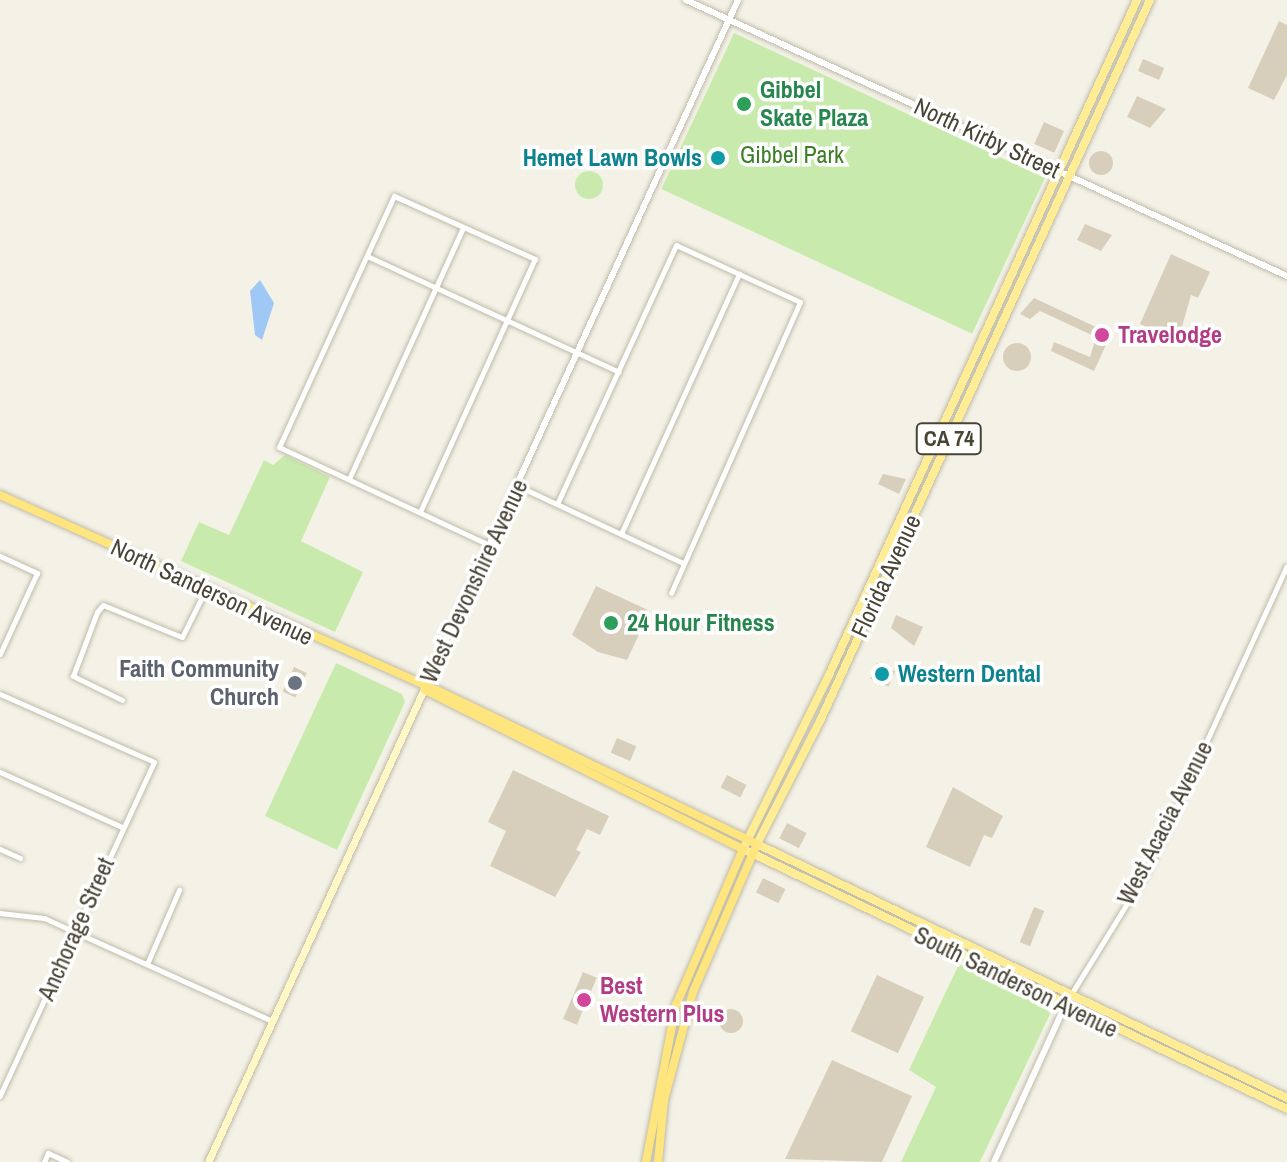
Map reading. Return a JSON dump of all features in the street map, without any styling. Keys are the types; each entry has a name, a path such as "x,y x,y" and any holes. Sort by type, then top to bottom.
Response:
{"highway":[{"name":"North Sanderson Avenue","path":"0,495 752,842"},
{"name":"North Sanderson Avenue","path":"424,689 747,851"},
{"path":"630,794 659,797"},
{"path":"630,794 668,807 672,803"},
{"name":"Florida Avenue","path":"646,1162 671,1025 709,917 747,851"},
{"name":"Florida Avenue","path":"658,1162 663,1115 693,992 747,851"},
{"path":"663,1115 661,1095 675,1028 671,1025"}],"main road":[{"name":"Florida Avenue","path":"752,842 1128,20 1140,0"},
{"path":"1134,35 1140,0"},
{"name":"Florida Avenue","path":"747,851 945,448 1150,0"},
{"path":"1105,98 1128,20"},
{"path":"973,385 979,346"},
{"path":"945,448 959,404 955,399"},
{"name":"West Devonshire Avenue","path":"208,1162 424,689"},
{"name":"South Sanderson Avenue","path":"752,842 981,954 1067,1002 1287,1109"},
{"name":"South Sanderson Avenue","path":"747,851 957,953 1287,1098"},
{"path":"831,892 884,907"},
{"path":"887,919 948,938"},
{"path":"957,953 981,954"}],"street":[{"name":"North Kirby Street","path":"686,0 1287,276"},
{"name":"West Devonshire Avenue","path":"424,689 738,0"},
{"path":"420,512 535,259 394,196 279,447 490,546"},
{"path":"349,479 463,228"},
{"path":"557,504 676,245 739,274 801,308 671,593"},
{"path":"367,256 619,372"},
{"path":"621,534 739,274"},
{"path":"518,486 684,563"},
{"path":"0,556 37,573 0,654"},
{"name":"West Acacia Avenue","path":"994,1162 1067,1002 1148,869 1287,566"},
{"path":"122,700 73,676 103,605 182,637 206,589"},
{"name":"Anchorage Street","path":"0,694 154,762 0,1096"},
{"path":"0,772 122,827"},
{"path":"0,849 20,858"},
{"path":"147,964 179,890"},
{"path":"0,913 44,918 75,930 272,1022"},
{"path":"44,1162 48,1153 67,1162"}],"green space":[{"name":"Gibbel Park","path":"734,33 1045,178 972,334 661,189"},
{"path":"589,171 599,175 603,185 599,195 589,199 579,195 575,185 579,175"},
{"path":"285,455 330,477 301,541 363,572 335,632 181,561 199,522 229,535 264,460 273,465"},
{"path":"336,663 402,694 405,702 337,850 265,816"},
{"path":"959,964 1047,1006 1050,1014 980,1162 901,1162 936,1087 909,1070"}],"water":[{"path":"260,280 274,303 262,340 255,335 250,291"}],"building":[{"path":"1279,21 1287,25 1287,75 1274,100 1248,88"},
{"path":"1143,59 1164,68 1159,80 1138,71"},
{"path":"1137,96 1166,109 1150,128 1127,117"},
{"path":"1044,122 1064,131 1054,153 1034,144"},
{"path":"1101,151 1110,154 1113,163 1110,172 1101,175 1092,172 1089,163 1092,154"},
{"path":"1085,224 1112,235 1101,251 1077,240"},
{"path":"1171,254 1210,272 1198,298 1191,295 1178,341 1140,324"},
{"name":"Travelodge","path":"1034,298 1111,334 1094,371 1051,351 1054,342 1090,357 1096,337 1040,311 1030,319 1020,314"},
{"path":"1017,343 1027,347 1031,357 1027,367 1017,371 1007,367 1003,357 1007,347"},
{"path":"883,474 906,479 899,494 878,484"},
{"name":"24 Hour Fitness","path":"596,586 650,611 627,660 598,652 572,635"},
{"path":"896,615 923,627 914,646 891,628"},
{"name":"Western Dental","path":"877,663 895,671 888,687 870,679"},
{"name":"Faith Community Church","path":"294,667 307,673 295,697 283,691"},
{"path":"617,738 636,746 630,761 611,753"},
{"path":"513,770 609,816 600,835 587,829 576,850 581,852 555,897 490,866 506,831 488,822"},
{"path":"727,775 747,785 740,797 721,787"},
{"path":"953,787 1003,816 992,838 984,835 970,867 926,847"},
{"path":"787,823 807,833 799,848 779,838"},
{"path":"763,878 785,889 778,903 756,892"},
{"path":"1034,907 1044,911 1030,946 1020,942"},
{"name":"Best Western Plus","path":"583,972 597,978 577,1025 563,1019"},
{"path":"877,975 924,997 898,1053 851,1031"},
{"path":"731,1009 742,1016 743,1021 736,1032 731,1033 720,1026 719,1021 726,1010"},
{"path":"832,1060 912,1096 882,1162 785,1159"}],"place":[{"name":"Gibbel Skate Plaza","path":"744,104"},
{"name":"Hemet Lawn Bowls","path":"718,158"},
{"name":"Travelodge","path":"1102,335"},
{"name":"24 Hour Fitness","path":"611,623"},
{"name":"Western Dental","path":"882,674"},
{"name":"Faith Community Church","path":"295,683"},
{"name":"Best Western Plus","path":"584,1000"}]}
